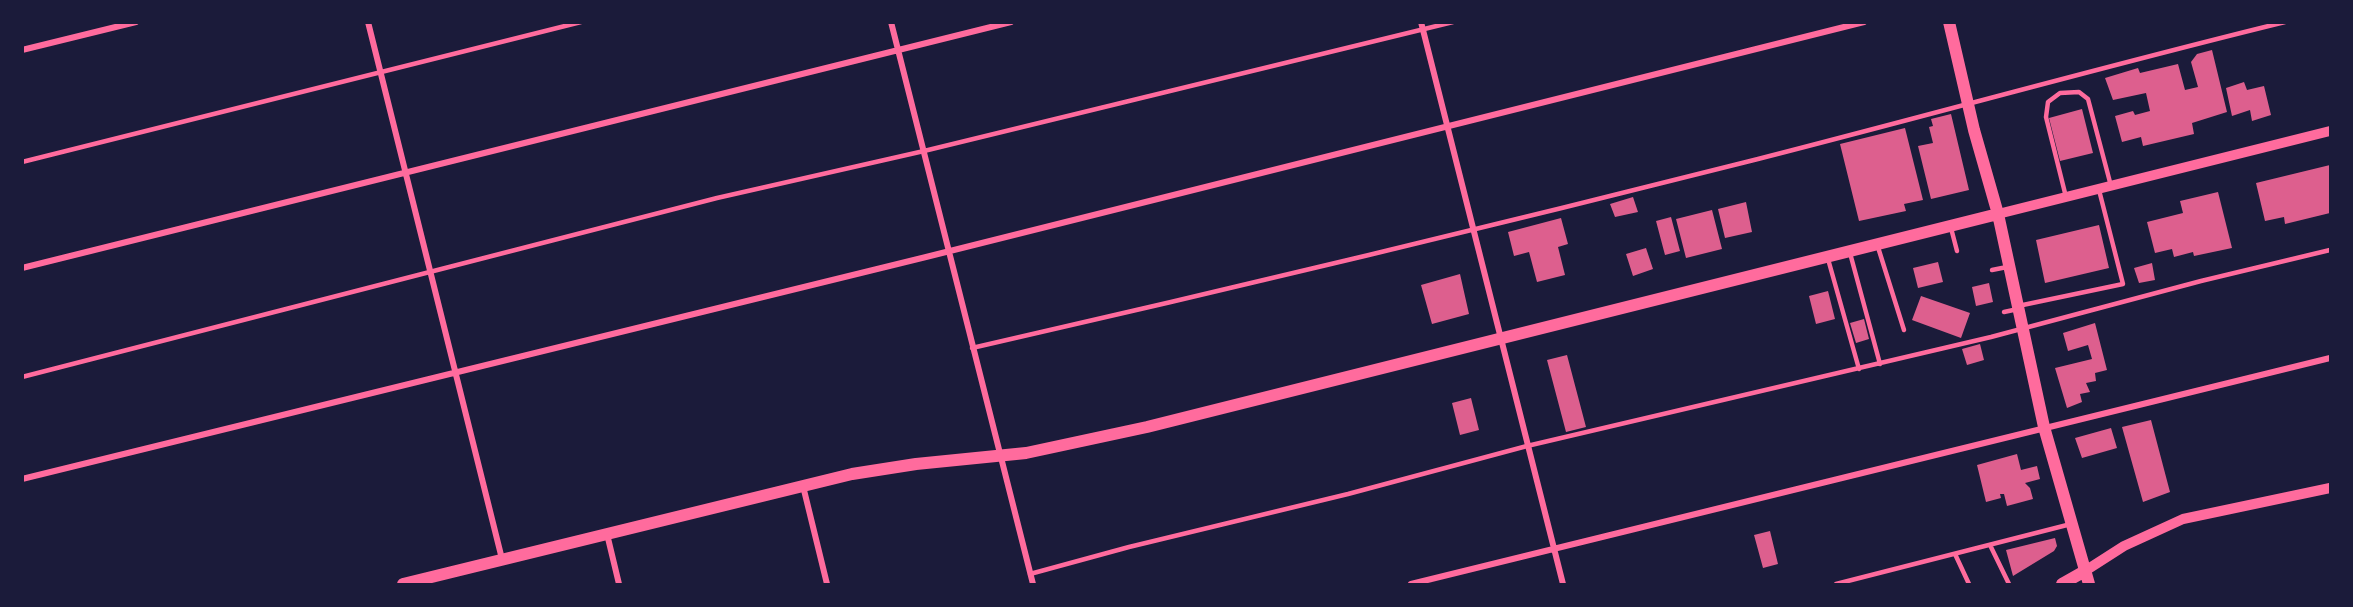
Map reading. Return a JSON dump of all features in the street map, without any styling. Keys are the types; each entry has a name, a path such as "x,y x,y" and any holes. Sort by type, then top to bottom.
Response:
{"main road":[{"path":"1949,22 1998,214 2044,427 2089,585"},
{"path":"407,584 803,486 883,469 1002,456 1147,427 1998,214"},
{"path":"2062,585 2085,571"}],"street":[{"path":"22,50 136,22"},
{"path":"368,22 502,559"},
{"path":"891,22 1033,585"},
{"path":"22,268 1011,22"},
{"path":"1421,22 1563,585"},
{"path":"22,478 1446,128 1864,22"},
{"path":"1998,214 2331,131"},
{"path":"1411,585 1553,548 2331,358"},
{"path":"803,486 827,585"},
{"path":"2085,571 2124,546 2183,519 2321,492 2331,488"},
{"path":"607,534 619,585"}],"lane":[{"path":"22,162 382,74 581,22"},
{"path":"22,377 717,198 924,151 1453,22"},
{"path":"972,348 1473,230 1762,158 2177,48 2285,22"},
{"path":"2066,197 2046,117 2048,102 2060,93 2079,92 2088,99 2111,186"},
{"path":"2004,312 2123,284 2099,189"},
{"path":"1950,226 1957,251"},
{"path":"1876,244 1904,330"},
{"path":"1030,574 1527,447 1991,337 2201,281 2331,250"},
{"path":"1850,251 1880,364"},
{"path":"1828,256 1859,369"},
{"path":"1992,270 2009,266"},
{"path":"1990,329 1991,337"},
{"path":"1836,585 2072,524"},
{"path":"1990,545 2009,585"},
{"path":"1955,554 1969,585"}],"building":[{"path":"2212,50 2227,112 2192,123 2194,134 2143,146 2141,137 2122,142 2115,116 2133,111 2135,115 2150,111 2146,93 2113,100 2105,78 2138,68 2140,73 2178,64 2185,90 2198,87 2191,62 2197,54"},
{"path":"2244,82 2247,90 2264,86 2271,115 2252,121 2250,110 2232,116 2226,88"},
{"path":"2082,109 2093,153 2060,161 2049,118"},
{"path":"1951,114 1969,190 1931,199 1918,146 1933,143 1929,127 1933,126 1931,119"},
{"path":"1905,128 1923,200 1904,204 1906,211 1859,221 1840,144"},
{"path":"2330,165 2330,213 2285,224 2284,217 2265,221 2256,183"},
{"path":"2218,192 2232,248 2194,256 2193,252 2174,257 2172,249 2155,253 2147,222 2183,213 2180,201"},
{"path":"1633,197 1638,212 1615,217 1610,204"},
{"path":"1746,202 1752,232 1725,238 1718,209"},
{"path":"1712,210 1722,249 1686,258 1676,219"},
{"path":"1671,217 1680,251 1665,255 1656,221"},
{"path":"1561,218 1568,244 1558,247 1565,275 1537,282 1529,252 1514,256 1508,232"},
{"path":"2099,225 2109,268 2045,283 2036,240"},
{"path":"1646,248 1653,269 1633,276 1626,254"},
{"path":"1938,262 1943,282 1918,288 1913,268"},
{"path":"2152,263 2155,280 2139,283 2134,268"},
{"path":"1460,274 1469,314 1432,324 1421,285"},
{"path":"1989,283 1993,302 1976,306 1972,287"},
{"path":"1828,291 1835,319 1816,324 1809,296"},
{"path":"1921,296 1970,313 1961,338 1912,320"},
{"path":"1864,319 1869,339 1856,343 1850,323"},
{"path":"2095,323 2107,370 2095,373 2096,381 2086,383 2090,392 2080,394 2082,402 2067,408 2055,368 2092,359 2088,345 2068,351 2063,333"},
{"path":"1980,344 1984,360 1967,365 1962,349"},
{"path":"1567,355 1586,427 1566,432 1547,360"},
{"path":"1471,398 1479,430 1460,435 1452,403"},
{"path":"2151,420 2170,492 2143,502 2122,427"},
{"path":"2111,428 2117,448 2082,458 2075,438"},
{"path":"2017,454 2021,470 2037,466 2040,479 2025,483 2030,488 2033,499 2007,506 2004,494 2000,494 2001,498 1986,502 1977,465"},
{"path":"1770,531 1778,564 1763,568 1754,535"},
{"path":"2055,538 2057,546 2054,551 2013,576 2006,550"}]}
